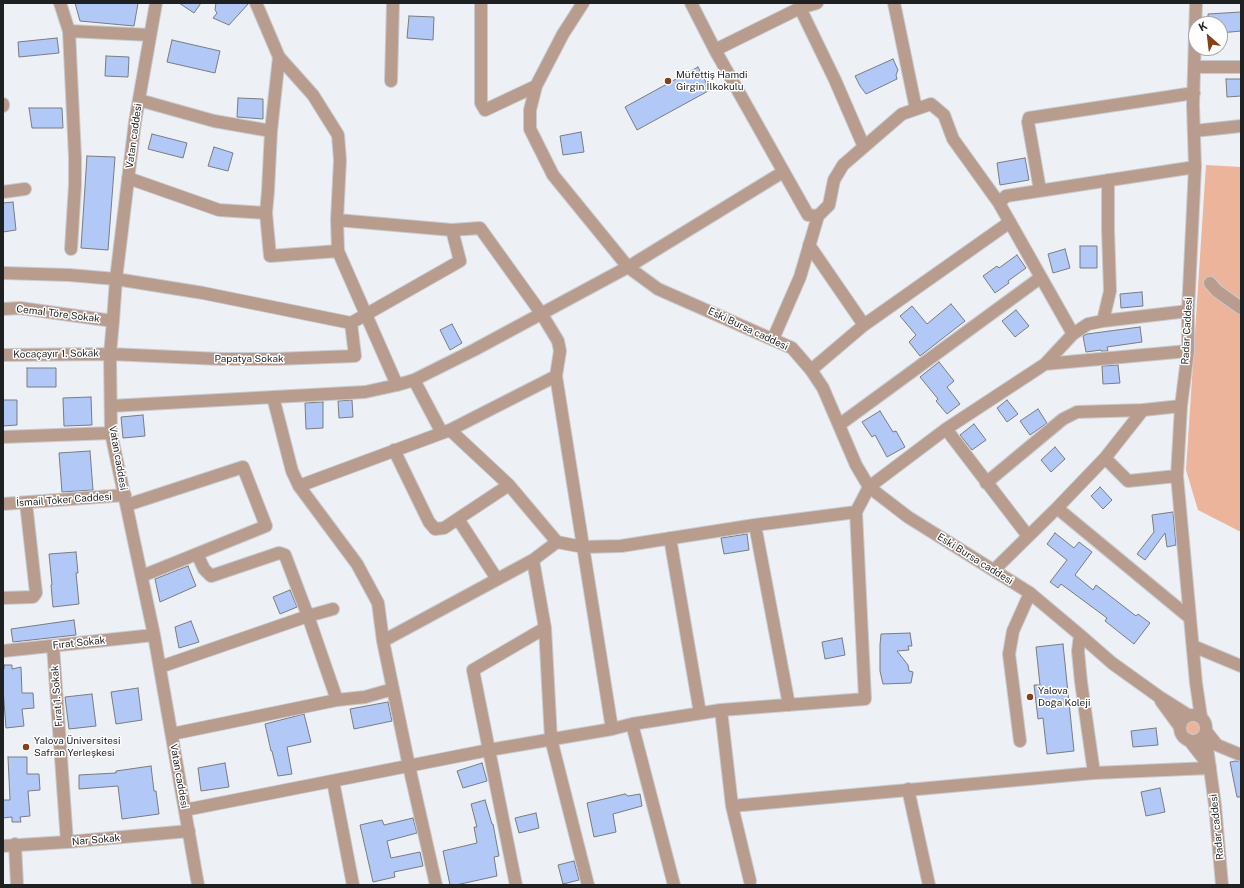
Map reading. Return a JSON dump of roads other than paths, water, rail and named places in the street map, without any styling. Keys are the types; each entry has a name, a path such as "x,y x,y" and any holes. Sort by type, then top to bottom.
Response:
{"street":[{"path":"60,3 69,31 75,185 71,249"},
{"name":"Vatan caddesi","path":"156,3 139,100 116,279 110,354 111,433 154,635 198,885"},
{"path":"256,3 279,57 313,94 338,135 340,160 337,220 339,257 367,314 397,385"},
{"path":"391,82 393,3"},
{"path":"481,3 481,103 485,110 536,86"},
{"name":"Eski Bursa caddesi","path":"583,3 563,34 536,86 530,110 530,129 553,175 628,267 658,288 792,348 811,370 823,388 856,465 869,487 908,517 1030,593 1112,663 1158,696 1193,716"},
{"path":"691,3 715,50 808,215 818,216"},
{"path":"715,50 800,8 817,3"},
{"path":"894,3 916,109"},
{"name":"Radar Caddesi","path":"1193,716 1196,683 1177,476 1181,406 1188,351 1188,311 1195,166 1194,67 1196,3"},
{"path":"800,8 835,80 864,147"},
{"path":"69,31 150,35"},
{"path":"279,57 271,131 266,213 270,256 338,251"},
{"path":"1194,67 1241,67"},
{"path":"1040,190 1028,122 1029,118 1194,93"},
{"path":"139,100 214,121 271,131"},
{"path":"773,339 800,277 818,216 829,205 834,180 843,165 902,114 931,104 944,115 953,139 999,204 1073,334"},
{"path":"1194,131 1241,126"},
{"path":"999,204 1006,196 1195,166"},
{"path":"111,406 365,392 414,380 474,350 628,267 783,172"},
{"path":"128,178 219,210 266,213"},
{"path":"1103,321 1110,290 1108,180"},
{"path":"3,192 25,189"},
{"path":"337,220 452,230 480,228 541,313 558,341 560,351 556,376 612,729"},
{"path":"811,370 864,325 1010,222"},
{"path":"3,273 69,274 116,279 203,293 351,323 460,261 452,230"},
{"path":"809,245 864,325"},
{"path":"839,425 1040,278"},
{"path":"1210,283 1217,291 1241,308"},
{"name":"Cemal Töre Sokak","path":"3,308 20,308 113,321"},
{"path":"185,810 489,750 612,729 632,724 721,710 865,699 856,512 869,487 946,429 1045,364 1073,334 1088,324 1188,311"},
{"name":"Papatya Sokak","path":"110,354 236,359 355,356 351,323"},
{"path":"1045,364 1188,351"},
{"name":"Kocaçayır 1. Sokak","path":"3,355 110,354"},
{"path":"299,486 446,431 556,376"},
{"path":"414,380 446,431 509,485 557,542 583,547 621,546 755,525 856,512"},
{"path":"273,397 292,471 299,486 357,564 378,603 383,641 436,885"},
{"path":"986,483 1063,420 1077,412 1143,410 1181,406"},
{"path":"994,570 1105,458 1143,410"},
{"path":"946,429 1028,536"},
{"path":"3,437 111,433"},
{"path":"394,450 429,522 435,529 444,528 509,485"},
{"path":"1105,458 1128,481 1177,476"},
{"name":"İsmail Toker Caddesi","path":"3,504 126,500 243,467 266,526 197,554"},
{"path":"3,598 33,597 36,593 26,503"},
{"path":"1057,508 1190,618"},
{"path":"458,519 497,579"},
{"path":"755,525 789,704"},
{"path":"670,538 700,713"},
{"path":"383,641 533,560 557,542"},
{"path":"142,576 197,554 204,569 211,576 279,553 285,556 308,616 337,700"},
{"path":"533,560 545,628 551,739 588,885"},
{"path":"1020,741 1009,654 1013,631 1030,593"},
{"path":"160,667 308,616 333,609"},
{"path":"516,885 473,670 545,628"},
{"name":"Fırat Sokak","path":"3,651 154,635"},
{"path":"1080,635 1078,651 1081,682 1094,773"},
{"name":"Fırat 1. Sokak","path":"53,646 67,842"},
{"path":"1193,646 1241,666"},
{"path":"172,734 337,700 365,697 393,689"},
{"name":"Eski Bursa caddesi","path":"1158,696 1180,727"},
{"path":"721,710 732,806 750,881"},
{"path":"1193,716 1206,725 1205,732 1199,740 1189,740 1183,737 1181,733 1181,721 1193,716"},
{"path":"632,724 674,885"},
{"path":"1205,732 1217,745 1241,756"},
{"name":"Radar caddesi","path":"1205,732 1222,885"},
{"path":"1189,740 1210,768"},
{"path":"732,806 1094,773 1210,768"},
{"path":"333,781 353,885"},
{"path":"908,790 929,885"},
{"name":"Nar Sokak","path":"9,845 67,842 189,831"},
{"path":"9,845 17,885"}],"place":[{"name":"Müfettiş Hamdi Girgin İlkokulu","path":"668,81"},
{"name":"Yalova Doğa Koleji","path":"1030,697"},
{"name":"Yalova Üniversitesi Safran Yerleşkesi","path":"26,747"}]}
